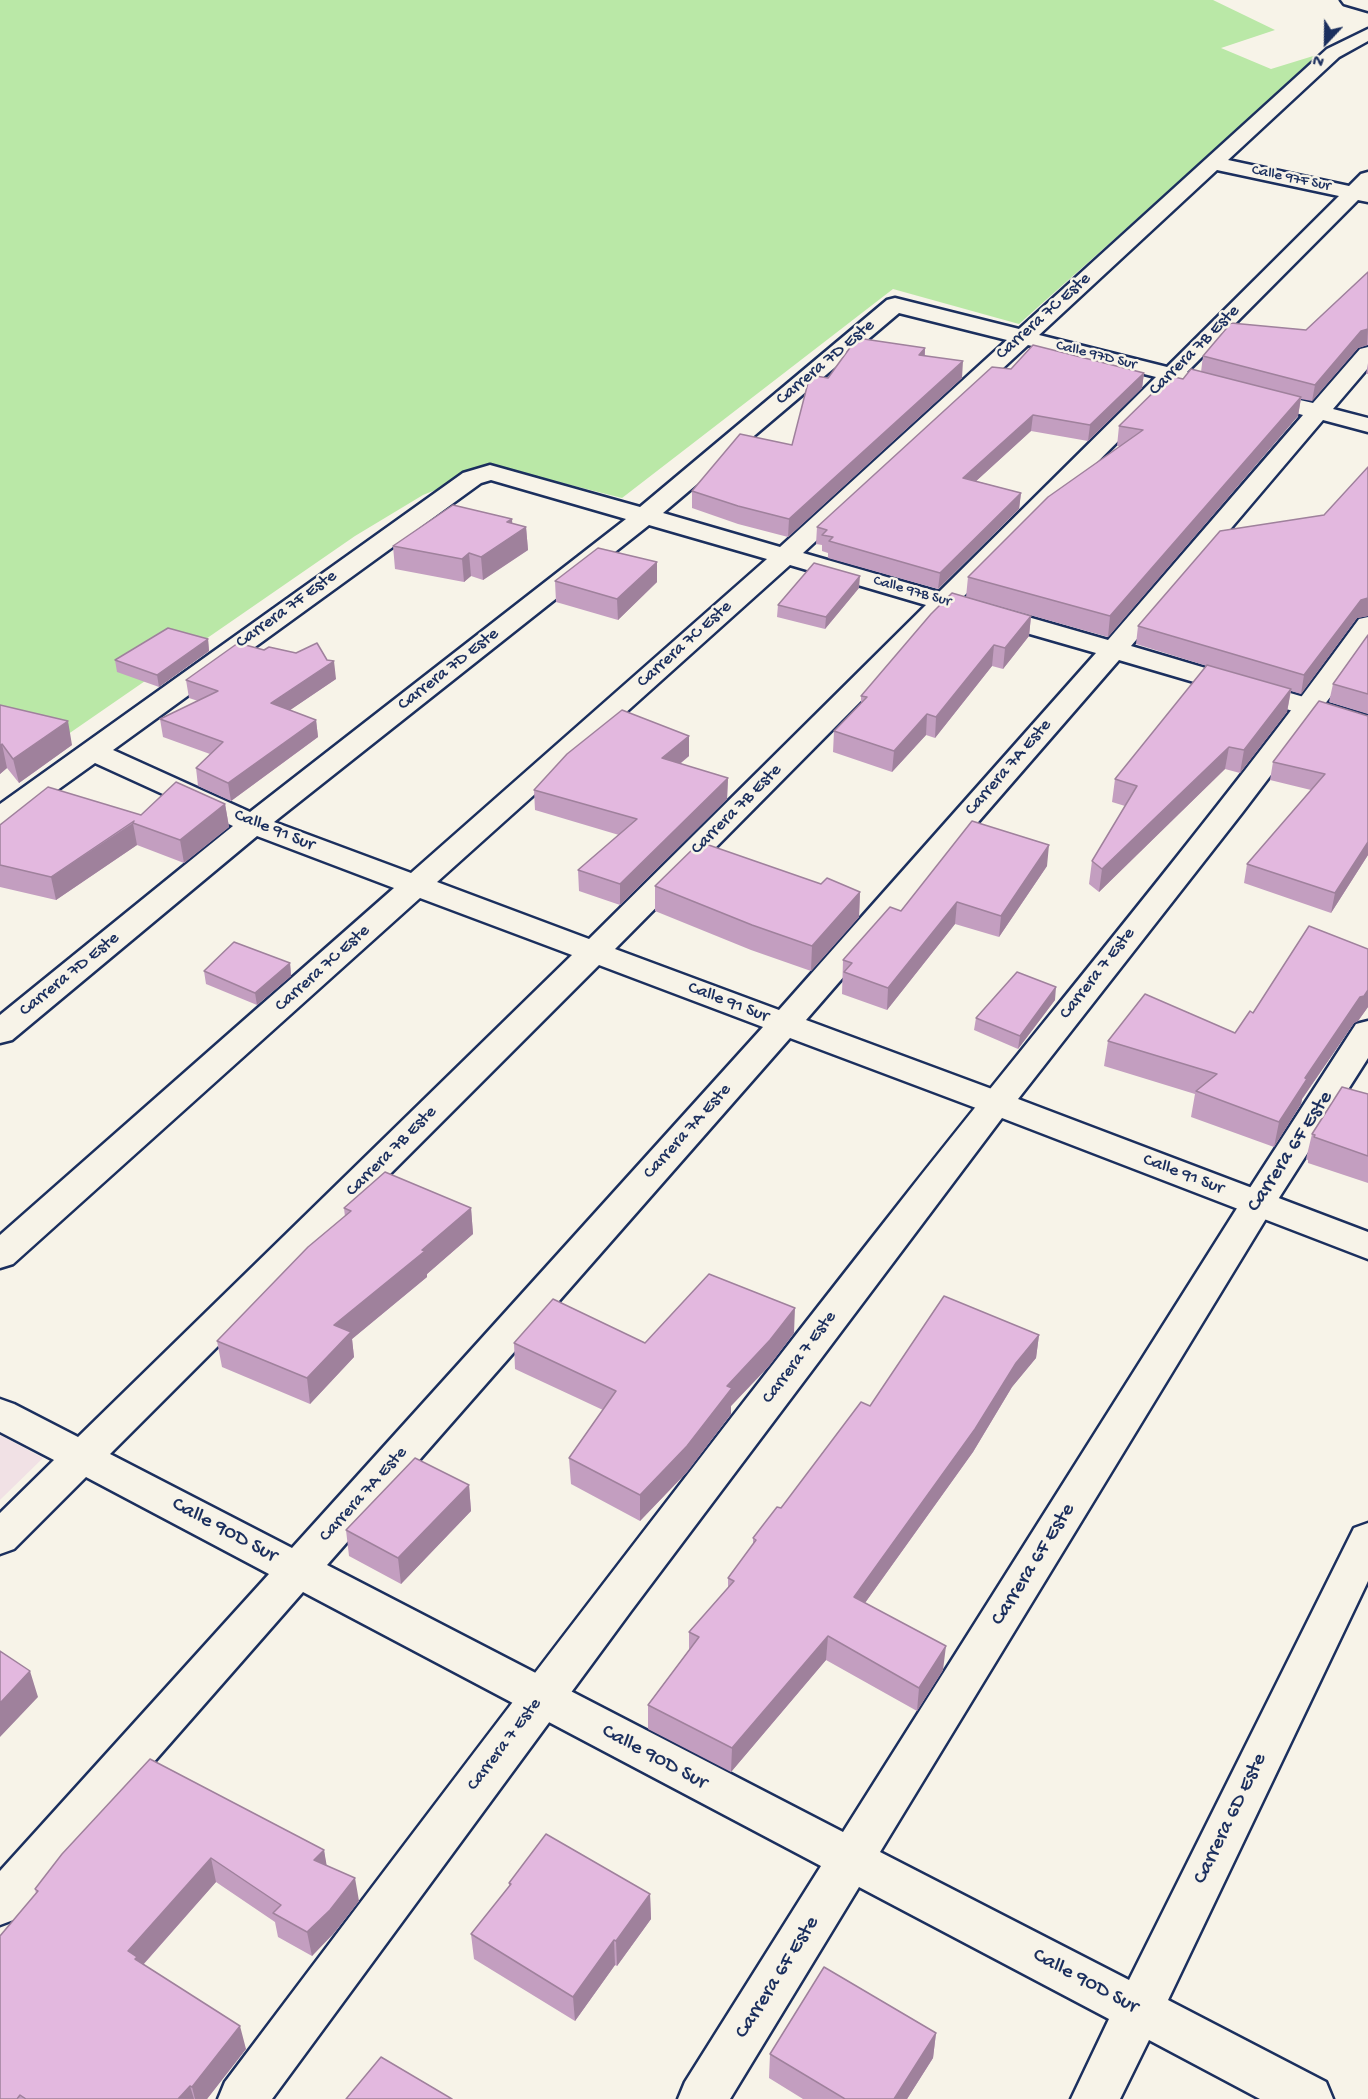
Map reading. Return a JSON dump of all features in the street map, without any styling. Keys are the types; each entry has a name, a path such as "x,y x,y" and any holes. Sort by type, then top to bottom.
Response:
{"street":[{"path":"1350,0 1368,6"},
{"name":"Carrera 7C Este","path":"0,1255 785,556 1333,53 1368,34"},
{"name":"Calle 97F Sur","path":"1214,163 1363,189"},
{"name":"Carrera 7B Este","path":"0,1538 594,952 1171,375 1363,189"},
{"name":"Calle 97D Sur","path":"895,305 1205,383"},
{"name":"Carrera 7D Este","path":"0,1032 253,824 645,516 895,305"},
{"name":"Carrera 7A Este","path":"0,1904 784,1024 1113,650 1368,354"},
{"path":"1284,403 1368,424"},
{"name":"Calle 97B Sur","path":"490,472 1368,724"},
{"name":"Carrera 7F Este","path":"0,818 472,478 490,472"},
{"name":"Carrera 7 Este","path":"242,2099 540,1698 996,1103 1311,706 1368,625"},
{"name":"Calle 91 Sur","path":"92,751 253,824 996,1103 1368,1246"},
{"name":"Carrera 6F Este","path":"702,2099 1258,1203 1368,1032"},
{"name":"Calle 90D Sur","path":"0,1414 1309,2099"},
{"name":"Carrera 6D Este","path":"1095,2099 1368,1539"}],"shaded area":[{"path":"0,1435 43,1458 0,1500"}],"green space":[{"path":"0,0 1213,0 1275,30 1221,48 1271,69 1323,53 1019,324 893,289 622,498 495,466 423,495 355,536 35,757 0,739"}],"building":[{"path":"1368,272 1368,329 1361,331 1315,385 1203,356 1231,323 1306,330"},
{"path":"857,338 925,348 919,355 963,361 789,519 692,491 740,434 792,445 810,375 828,378"},
{"path":"1033,345 1144,373 1090,425 1033,415 963,478 1021,493 940,573 829,541 833,537 822,535 827,530 817,527 992,367 1011,369"},
{"path":"1191,369 1301,397 1110,616 968,577 1048,497 1143,430 1119,426 1170,376 1183,379"},
{"path":"1368,467 1368,598 1361,600 1304,675 1138,626 1220,531 1324,515"},
{"path":"453,505 512,519 507,522 526,527 481,557 469,553 462,559 393,546"},
{"path":"598,548 657,562 617,599 555,581"},
{"path":"814,563 860,576 826,617 778,605"},
{"path":"952,593 1031,616 1005,648 994,645 936,717 927,714 894,751 834,731 867,697 861,696 931,614"},
{"path":"168,628 208,639 157,675 115,660"},
{"path":"1368,635 1368,694 1333,684"},
{"path":"238,643 264,650 269,647 296,653 317,643 327,660 334,661 271,703 316,720 228,783 196,768 223,742 160,719 218,691 186,680"},
{"path":"1207,665 1291,689 1244,750 1229,747 1102,869 1092,861 1137,786 1115,779"},
{"path":"1319,701 1368,716 1368,842 1335,893 1247,864 1325,774 1273,762"},
{"path":"0,705 68,721 13,759 2,744 0,746"},
{"path":"622,710 689,736 662,758 728,778 620,884 578,870 637,819 534,790 567,754"},
{"path":"176,782 225,804 180,840 133,823 134,821 51,877 0,865 0,825 48,787 141,815"},
{"path":"972,821 1049,845 1001,916 957,902 888,988 844,972 852,963 843,960 890,907 901,911"},
{"path":"700,842 821,884 827,878 860,892 812,946 752,925 655,886"},
{"path":"1309,926 1368,949 1368,990 1364,996 1360,997 1305,1078 1307,1079 1279,1122 1196,1091 1217,1074 1108,1041 1145,994 1235,1033 1250,1011 1253,1013"},
{"path":"234,942 290,963 255,993 204,971"},
{"path":"1017,972 1056,987 1020,1036 976,1018"},
{"path":"1342,1087 1368,1094 1368,1156 1314,1137 1315,1135 1312,1134"},
{"path":"385,1172 471,1208 422,1250 425,1251 334,1325 351,1332 307,1378 217,1341 308,1247 351,1211 344,1208"},
{"path":"709,1274 795,1308 770,1340 727,1386 732,1388 687,1446 640,1495 569,1458 616,1391 514,1343 553,1299 645,1343"},
{"path":"944,1296 1039,1335 1016,1363 975,1429 854,1597 946,1646 919,1688 828,1636 732,1748 648,1705 699,1637 689,1632 734,1581 728,1578 756,1540 753,1538 777,1507 781,1508 861,1402 870,1406"},
{"path":"415,1458 469,1485 398,1558 346,1530"},
{"path":"0,1651 30,1671 0,1703"},
{"path":"150,1759 324,1850 314,1860 355,1878 330,1910 307,1932 273,1913 281,1905 211,1858 128,1951 137,1957 135,1959 240,2026 192,2087 190,2086 178,2099 26,2099 20,2095 17,2099 0,2099 0,1936 38,1891 35,1889 62,1854"},
{"path":"546,1834 650,1894 573,1997 471,1934 511,1884 509,1883"},
{"path":"824,1967 936,2033 894,2099 845,2099 770,2054"},
{"path":"381,2057 452,2099 346,2099"}]}
